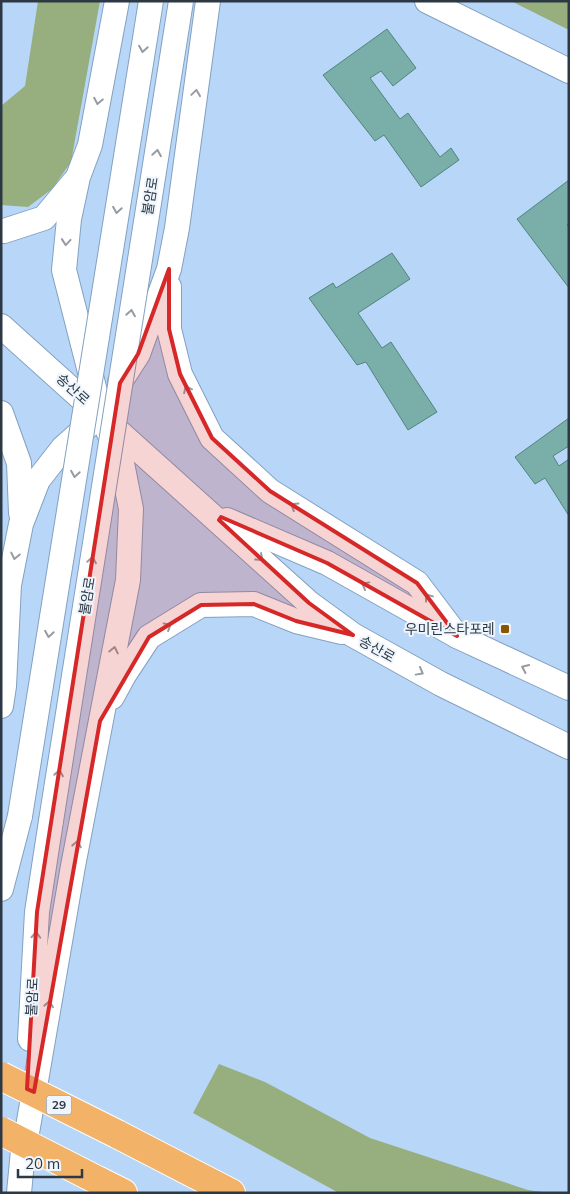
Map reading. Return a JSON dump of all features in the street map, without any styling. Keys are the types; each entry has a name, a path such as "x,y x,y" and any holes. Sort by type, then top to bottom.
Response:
{"highway":[{"name":"29","path":"1,1076 231,1193"},
{"path":"1,1131 123,1193"}],"street":[{"path":"23,1156 71,876 128,580 131,509 122,463 101,415 64,270 68,219 78,177 90,145 117,1"},
{"path":"1,889 20,816 151,1"},
{"name":"불암로","path":"19,1193 23,1156 37,912 181,1"},
{"path":"1,706 4,686 9,584 21,524 38,480 63,448 101,415 138,354 169,270 178,228 208,1"},
{"path":"427,1 569,71"},
{"path":"1,231 44,218 78,177"},
{"path":"169,270 169,329 180,374 212,438 270,491 417,583 457,636"},
{"name":"송산로","path":"1,326 309,603 353,635 441,684 569,746"},
{"path":"1,413 19,463 21,524"},
{"name":"송산로","path":"211,513 327,563 457,636 569,688"},
{"path":"100,720 124,674 149,637 202,605 254,604 296,621 353,635"}],"highlighted area":[{"path":"169,269 169,329 180,374 212,438 270,491 417,583 457,636 327,563 221,517 219,520 309,603 353,635 296,621 254,604 201,605 149,637 100,721 34,1092 27,1089 37,912 120,383 138,354"}],"green space":[{"path":"38,1 100,1 71,162 52,189 28,207 1,205 1,106 25,86"},
{"path":"511,1 569,1 569,30"},
{"path":"219,1064 265,1082 370,1138 528,1190 550,1193 339,1193 193,1113"}],"building":[{"path":"387,29 416,68 393,86 381,71 370,78 400,119 408,113 440,157 451,148 459,160 421,187 384,135 375,141 323,75"},
{"path":"569,180 569,223 567,225 569,227 569,288 517,219"},
{"path":"392,253 410,279 358,313 382,348 391,342 437,412 408,430 366,362 357,365 309,298 333,283 336,288"},
{"path":"569,418 569,446 553,456 559,466 569,459 569,516 545,478 535,484 515,457"}],"place":[{"name":"우미린스타포레","path":"505,629"}]}
